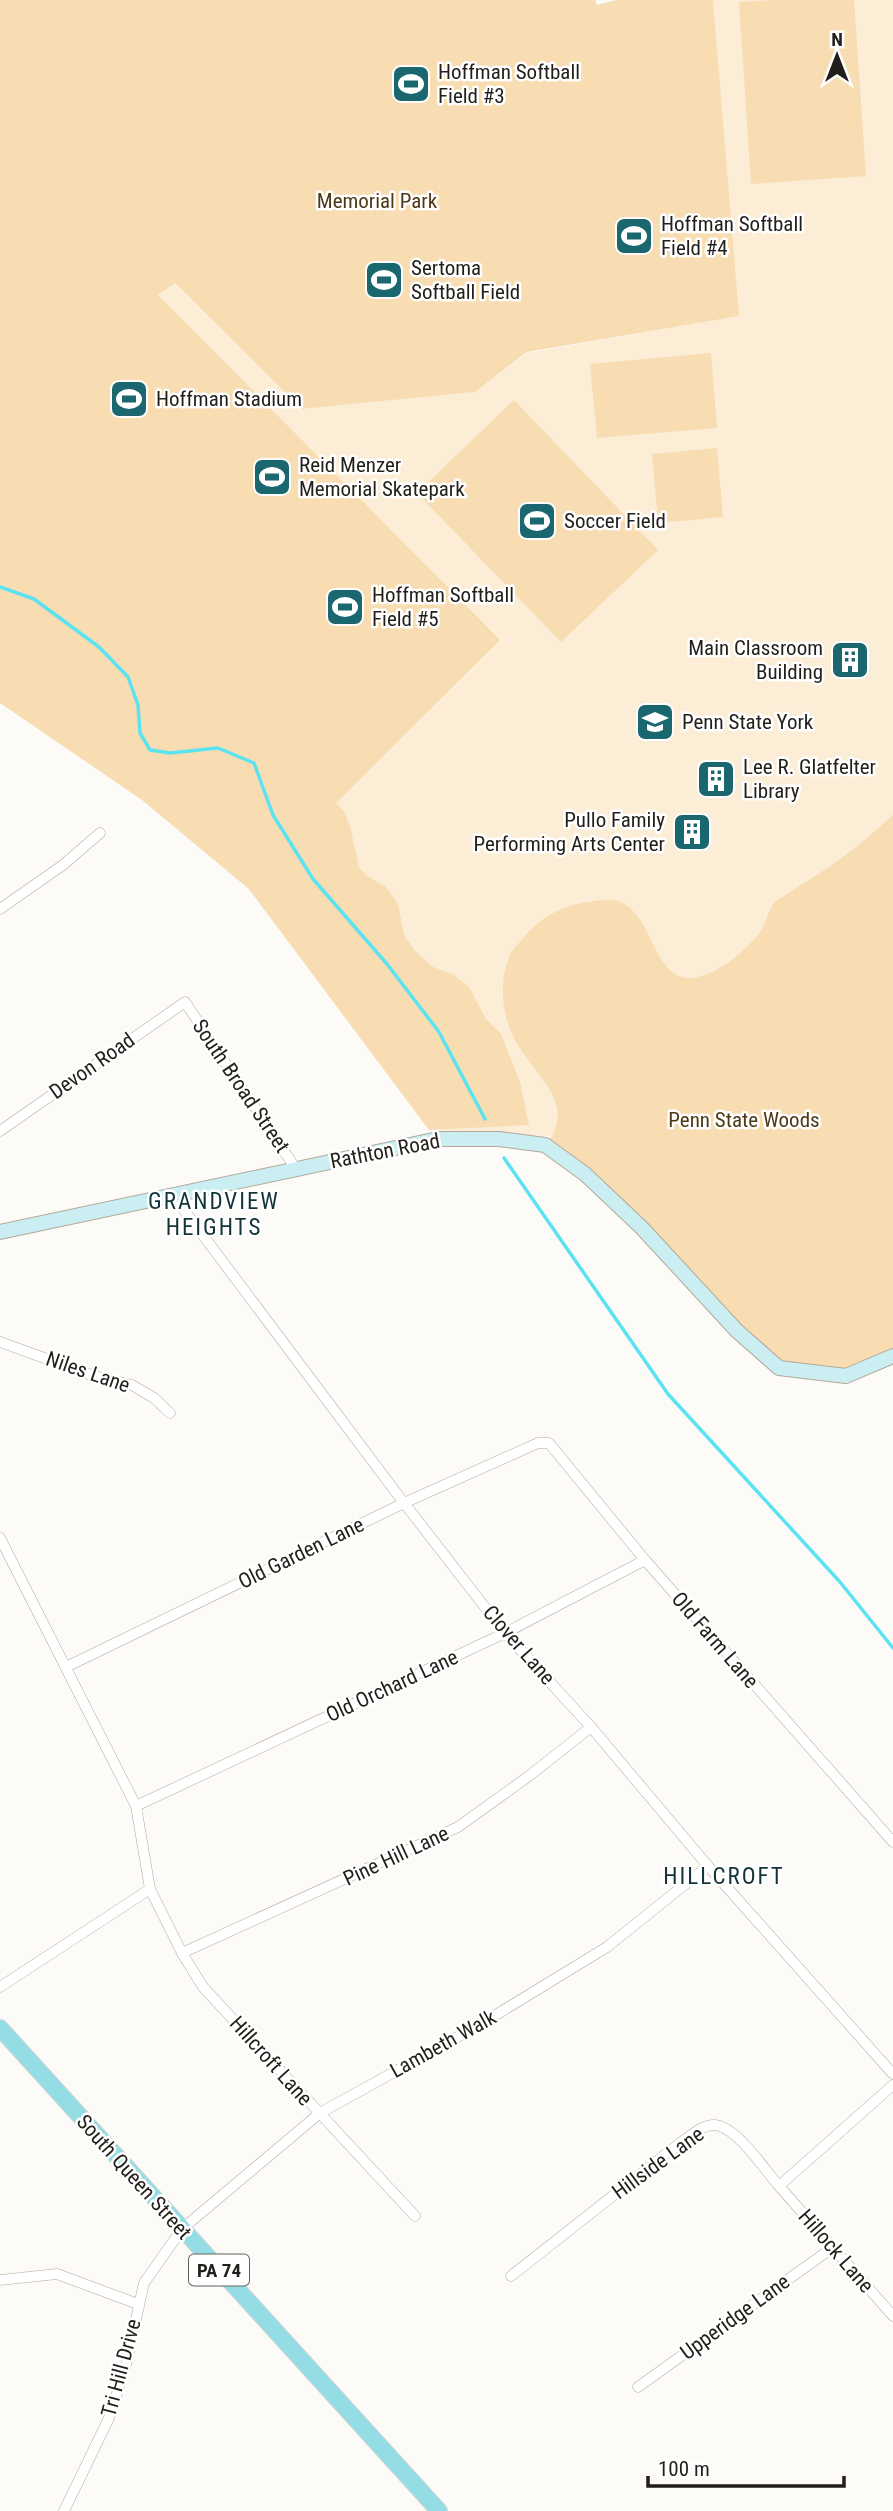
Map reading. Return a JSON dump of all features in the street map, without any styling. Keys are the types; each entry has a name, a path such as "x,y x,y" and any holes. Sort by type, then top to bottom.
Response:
{"main road":[{"name":"South Queen Street","path":"0,2028 439,2511"}],"street":[{"path":"0,909 62,865 100,833"},
{"name":"Devon Road","path":"0,1130 185,1002"},
{"name":"South Broad Street","path":"185,1002 296,1169"},
{"name":"Rathton Road","path":"0,1232 438,1139 499,1139 545,1145 585,1174 642,1228 737,1331 779,1368 846,1376 893,1356"},
{"name":"Clover Lane","path":"172,1194 505,1633 591,1727 708,1866 893,2074"},
{"name":"Niles Lane","path":"0,1342 91,1375 132,1385 154,1398 170,1413"},
{"name":"Old Garden Lane","path":"66,1667 404,1503 538,1443"},
{"name":"Old Farm Lane","path":"538,1443 549,1443 645,1560 893,1842"},
{"name":"Hillcroft Lane","path":"0,1538 136,1806 150,1889 203,1987 415,2216"},
{"name":"Old Orchard Lane","path":"136,1806 505,1633 645,1560"},
{"name":"Pine Hill Lane","path":"182,1952 458,1827 591,1727"},
{"name":"Lambeth Walk","path":"182,2230 320,2113 481,2024 607,1947 708,1866"},
{"path":"0,1987 150,1889"},
{"path":"779,2186 893,2085"},
{"name":"Hillside Lane","path":"511,2276 704,2127 715,2125 732,2132 779,2186"},
{"name":"Hillock Lane","path":"779,2186 893,2316"},
{"name":"Tri Hill Drive","path":"64,2511 109,2418 126,2365 144,2283 182,2230"},
{"name":"Upperidge Lane","path":"638,2387 832,2248"},
{"path":"0,2280 57,2274 138,2304"}],"shaded area":[{"name":"Penn State York","path":"713,0 893,0 893,1356 553,1136 429,1130 249,889 158,295 174,282 303,409 475,392 527,353 738,316"}],"green space":[{"name":"Memorial Park","path":"0,0 595,0 597,5 616,0 713,0 739,316 527,352 475,392 302,409 175,283 158,295 500,640 336,803 344,811 350,826 359,867 367,876 386,887 398,904 404,935 415,951 433,967 454,975 469,987 486,1019 501,1034 520,1082 529,1125 429,1130 249,889 142,800 0,703"},
{"path":"854,0 866,176 751,184 739,2"},
{"path":"711,353 717,428 597,438 590,364"},
{"name":"Soccer Field","path":"514,400 658,550 561,642 417,493"},
{"path":"717,448 723,517 658,523 652,454"},
{"name":"Penn State Woods","path":"893,815 893,1356 846,1376 779,1368 545,1145 558,1118 556,1105 544,1081 518,1045 508,1024 503,1000 504,976 512,951 543,919 573,905 606,899 627,906 637,916 668,968 678,976 691,978 710,973 730,961 754,939 762,929 774,903 838,861"}],"waterway":[{"path":"0,587 34,599 99,647 128,677 138,705 140,733 150,750 170,753 218,748 254,763 273,815 313,879 387,964 439,1032 485,1119"},
{"path":"504,1158 668,1394 840,1582 893,1648"}],"place":[{"name":"Hoffman Softball Field #3","path":"411,84"},
{"name":"Hoffman Softball Field #4","path":"634,236"},
{"name":"Sertoma Softball Field","path":"384,280"},
{"name":"Hoffman Stadium","path":"129,399"},
{"name":"Reid Menzer Memorial Skatepark","path":"272,477"},
{"name":"Soccer Field","path":"537,521"},
{"name":"Hoffman Softball Field #5","path":"345,607"},
{"name":"Main Classroom Building","path":"850,660"},
{"name":"Penn State York","path":"655,722"},
{"name":"Lee R. Glatfelter Library","path":"716,779"},
{"name":"Pullo Family Performing Arts Center","path":"692,832"}],"district":[{"name":"GRANDVIEW HEIGHTS","path":"214,1214"},
{"name":"HILLCROFT","path":"724,1876"}]}
